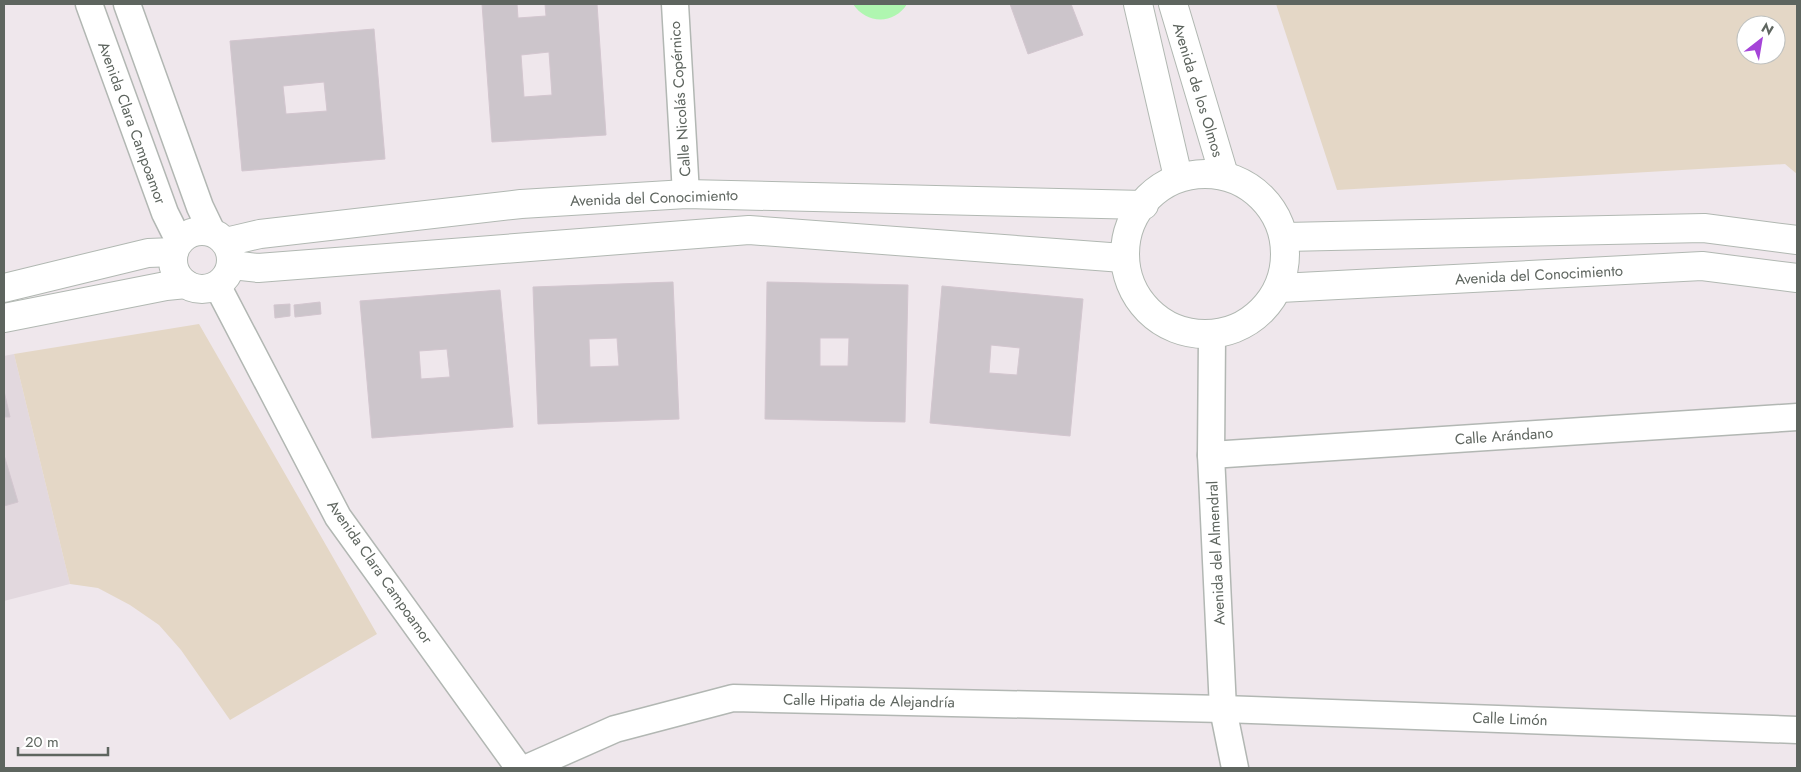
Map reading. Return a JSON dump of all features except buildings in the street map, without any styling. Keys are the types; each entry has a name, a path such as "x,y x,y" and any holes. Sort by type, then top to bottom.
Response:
{"street":[{"name":"Avenida Clara Campoamor","path":"90,4 177,246"},
{"name":"Avenida Clara Campoamor","path":"127,4 200,206 338,517 519,768"},
{"name":"Calle Nicolás Copérnico","path":"674,4 686,194"},
{"path":"1138,4 1178,177"},
{"name":"Avenida de los Olmos","path":"1173,4 1224,175"},
{"path":"1196,173 1224,175 1255,190 1274,211 1285,237 1286,260 1280,288 1255,319 1212,337 1178,331 1153,317 1132,290 1123,258 1127,231 1154,191 1178,177 1196,173"},
{"name":"Avenida del Conocimiento","path":"222,256 260,234 521,204 686,194 1144,205"},
{"path":"1285,237 1704,228 1797,240"},
{"path":"222,256 207,289 196,288 186,284 177,275 173,264 177,246 188,234 200,230 222,256 258,268 749,230 1123,258"},
{"path":"4,288 177,246"},
{"name":"Avenida del Conocimiento","path":"1280,288 1702,266 1797,278"},
{"path":"4,318 166,286 186,284"},
{"name":"Avenida del Almendral","path":"1212,337 1211,455 1223,709 1236,768"},
{"name":"Calle Arándano","path":"1211,455 1797,417"},
{"name":"Calle Hipatia de Alejandría","path":"527,768 614,729 733,698 1223,709"},
{"name":"Calle Limón","path":"1223,709 1797,730"}],"shaded area":[{"path":"853,4 907,4 895,16 888,19 880,19 865,15"},
{"path":"1276,4 1797,4 1797,174 1785,164 1337,190"},
{"path":"199,324 377,634 230,720 181,650 159,625 130,605 98,588 70,584 14,354"},
{"path":"14,354 70,584 4,601 4,356"}]}
